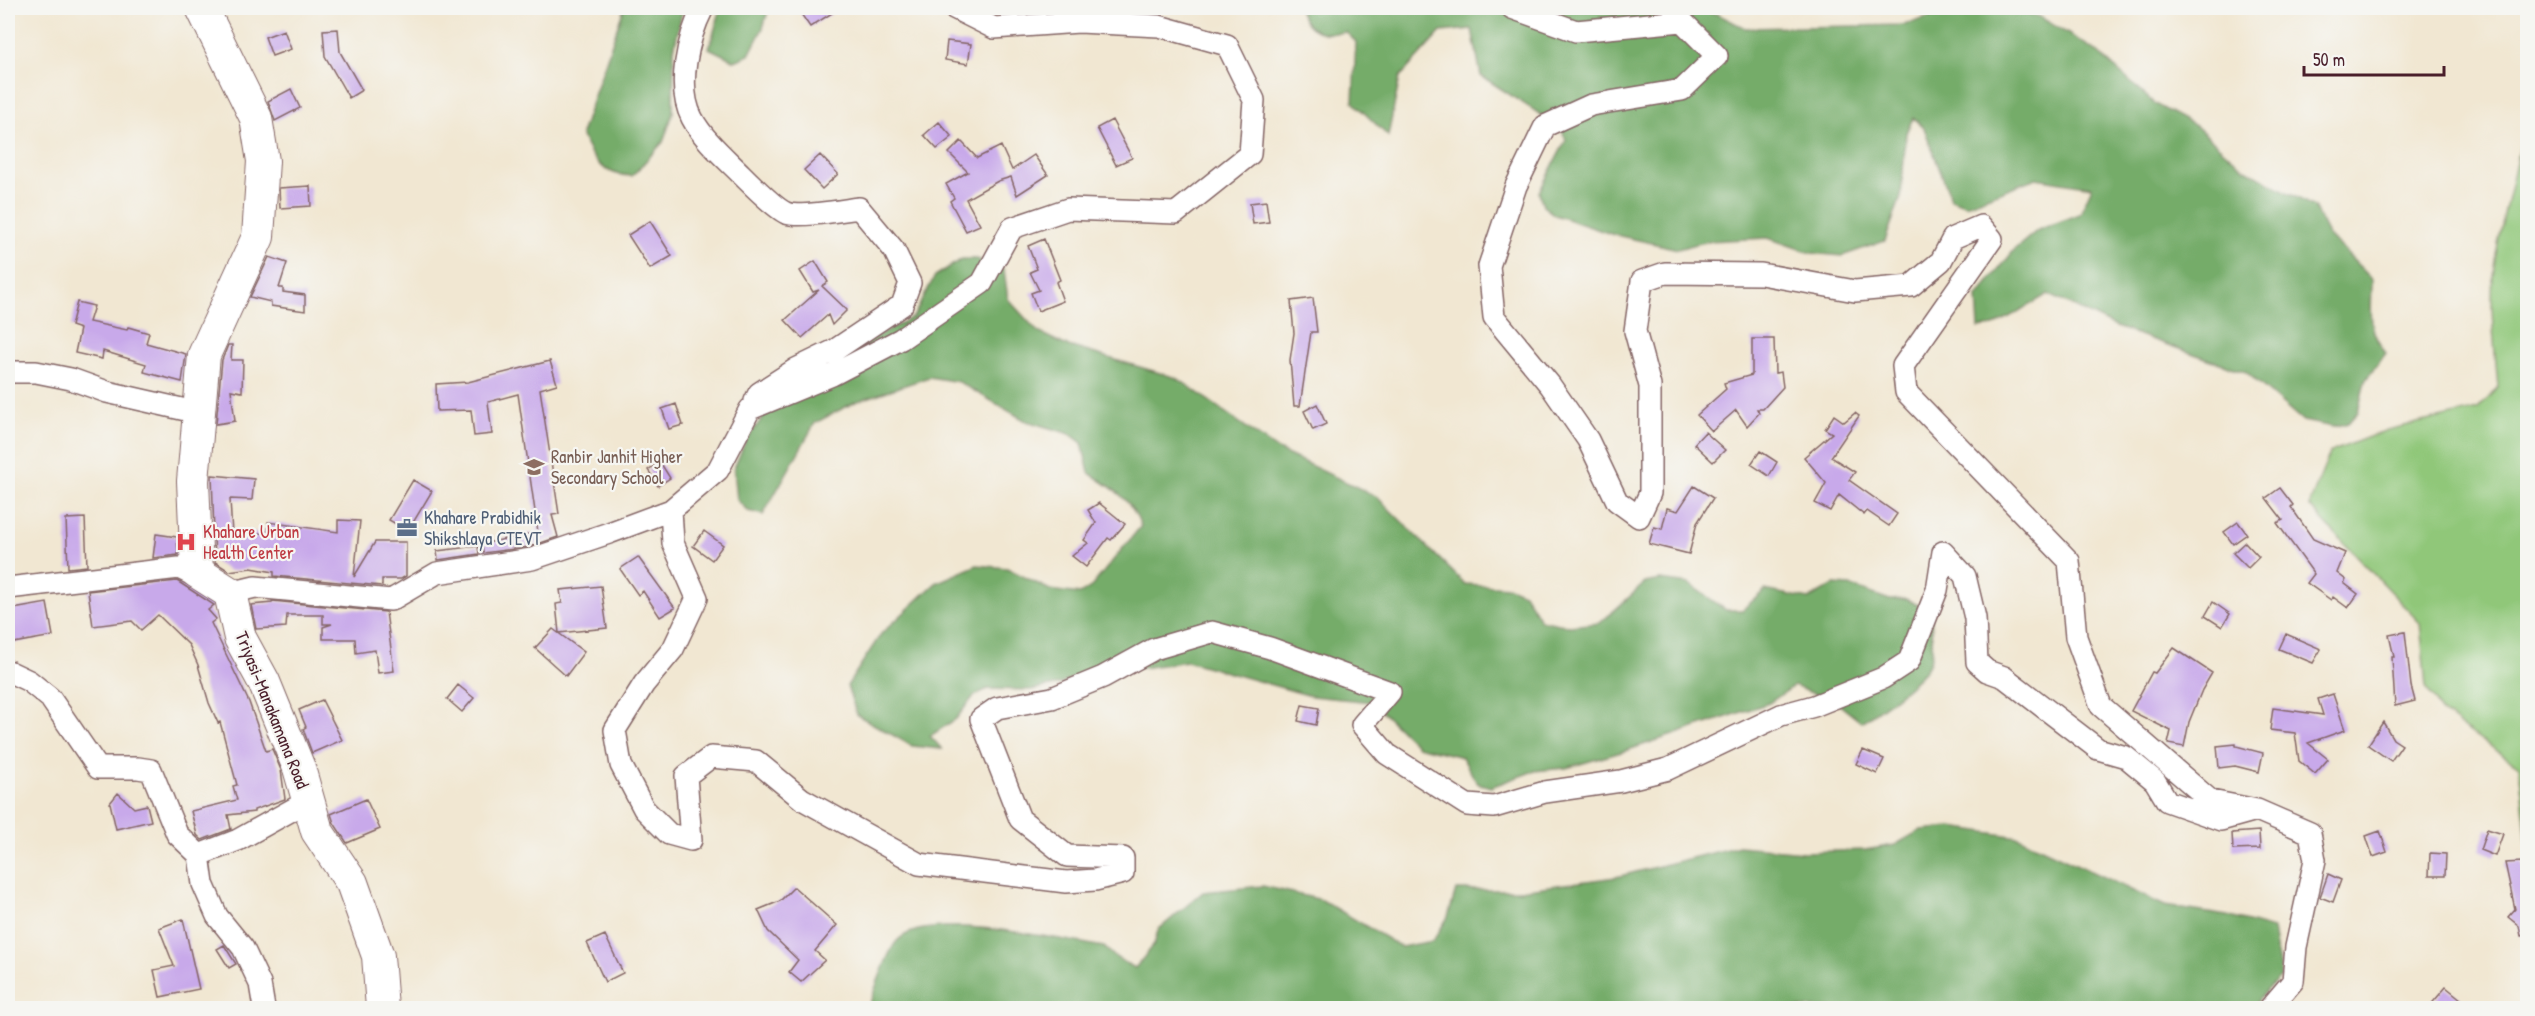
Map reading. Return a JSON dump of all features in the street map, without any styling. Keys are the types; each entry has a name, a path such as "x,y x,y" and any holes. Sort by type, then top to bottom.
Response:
{"street":[{"path":"202,8 256,118 263,161 258,237 204,355 193,481 197,572 230,592"},
{"path":"8,588 179,568 230,592 255,587 391,600 437,573 532,559 671,510 718,470 759,393 796,369 835,350 869,329 902,305 910,284 894,250 859,208 786,213 749,182 716,148 692,118 683,81 688,52 703,8"},
{"path":"750,409 832,375 901,339 982,283 1012,228 1068,209 1176,213 1250,154 1254,100 1227,45 1159,26 1079,21 994,28 954,8"},
{"path":"1512,8 1576,31 1682,21 1717,56 1682,90 1591,105 1545,126 1516,186 1489,266 1494,317 1550,385 1588,440 1617,501 1639,517 1650,493 1650,386 1635,331 1642,281 1665,273 1761,274 1855,291 1911,286 1941,261 1953,238 1981,226 1992,239 1903,366 1906,392 2069,561 2076,637 2101,706 2211,801 2257,810 2310,833 2315,860 2296,947 2293,981 2270,1008"},
{"path":"8,372 36,372 71,379 107,392 199,413"},
{"path":"671,510 673,543 697,598 673,650 644,684 615,730 621,765 644,809 669,834 691,840 686,776 711,757 756,761 802,799 919,864 1066,882 1095,880 1123,873 1123,858 1067,856 1020,819 981,719 997,708 1052,698 1103,677 1154,649 1212,632 1270,648 1390,692 1362,725 1387,754 1467,805 1494,807 1545,792 1621,781 1668,769 1781,715 1814,706 1883,678 1909,660 1937,590 1942,552 1965,576 1975,618 1977,662 1987,671 2004,677 2098,749 2126,757 2155,781 2168,801 2221,820 2257,810"},
{"name":"Triyasi-Manakamana Road","path":"230,592 240,638 264,682 299,768 316,831 352,883 378,956 382,1008"},
{"path":"8,670 29,681 50,698 98,768 151,770 177,834 199,855 203,884 217,915 243,948 260,984 264,1008"},
{"path":"199,855 238,840 308,801"}],"green space":[{"path":"624,8 683,8 674,49 673,113 663,142 632,176 613,173 599,164 589,151 581,134"},
{"path":"721,8 769,8 763,28 749,55 735,61 709,48"},
{"path":"1299,8 1693,8 1717,14 1745,28 1904,25 1959,8 2011,8 2040,17 2095,50 2155,104 2196,126 2244,168 2314,207 2328,235 2372,279 2371,318 2375,336 2386,353 2365,381 2358,412 2348,423 2333,427 2303,421 2246,372 2116,327 2048,294 1994,326 1979,328 1977,297 2015,249 2038,230 2080,214 2092,187 2036,178 1966,205 1951,199 1924,128 1913,118 1906,133 1901,197 1885,241 1842,256 1811,253 1768,238 1708,241 1678,249 1611,234 1555,215 1543,206 1539,192 1566,140 1560,127 1481,76 1472,29 1441,32 1400,77 1388,136 1353,102 1356,42 1346,32 1330,33 1316,30 1306,22"},
{"path":"2527,102 2527,844 2519,766 2442,713 2426,687 2420,623 2309,506 2330,452 2387,430 2478,409 2498,388 2493,324 2493,276"},
{"path":"962,259 977,259 1004,270 1008,299 1038,332 1065,345 1177,378 1278,450 1376,496 1465,584 1509,587 1524,593 1540,620 1569,626 1600,623 1645,583 1660,580 1689,584 1726,610 1742,610 1765,590 1809,599 1834,585 1850,586 1890,600 1906,599 1931,612 1932,645 1929,664 1909,686 1861,722 1837,703 1794,686 1769,703 1625,751 1566,768 1534,771 1491,787 1477,783 1462,757 1417,746 1372,702 1311,696 1187,661 1142,668 1114,657 1061,684 1031,690 987,689 974,696 956,719 930,736 942,749 912,746 857,715 847,686 881,634 936,583 977,565 1007,568 1050,590 1080,594 1092,586 1141,526 1127,501 1089,473 1082,443 1070,434 1026,421 959,382 929,377 855,402 815,423 763,515 748,511 737,500 734,468 746,440 772,405 845,353 913,317 935,276"},
{"path":"1952,827 2018,837 2165,906 2227,916 2273,929 2281,977 2259,998 2254,1008 868,1008 885,963 897,941 913,932 936,927 996,929 1104,947 1115,957 1135,968 1154,945 1158,930 1203,892 1263,886 1322,900 1401,947 1433,941 1448,917 1456,890 1520,890 1616,877 1739,846 1804,852 1865,850 1895,845 1921,830"}],"building":[{"path":"797,8 840,8 810,27"},
{"path":"338,29 340,52 362,90 349,98 325,56 323,30"},
{"path":"284,30 291,49 272,56 265,37"},
{"path":"947,41 971,44 968,64 945,60"},
{"path":"291,89 300,108 275,121 268,101"},
{"path":"1112,120 1132,158 1116,165 1097,128"},
{"path":"939,122 952,137 937,149 924,135"},
{"path":"961,141 977,158 1001,146 1012,170 1034,155 1048,175 1017,195 1011,177 998,181 966,199 980,225 966,231 950,201 954,198 946,184 968,172 949,153"},
{"path":"820,155 838,174 822,189 804,170"},
{"path":"310,186 311,206 280,208 279,188"},
{"path":"1266,201 1269,222 1253,224 1250,203"},
{"path":"650,221 672,256 650,269 628,235"},
{"path":"1044,239 1060,280 1056,282 1063,301 1038,311 1031,293 1039,290 1030,272 1037,269 1028,246"},
{"path":"269,257 287,263 279,288 283,288 283,292 305,295 305,311 271,306 271,302 250,297"},
{"path":"815,261 828,282 822,286 847,310 832,325 828,315 802,338 785,320 819,290 813,292 800,271"},
{"path":"1313,298 1317,332 1311,332 1300,406 1294,406 1290,360 1294,333 1291,301"},
{"path":"77,302 94,306 89,322 127,330 128,327 149,333 146,343 186,354 182,382 144,372 146,364 103,351 102,359 75,353 80,329 71,326"},
{"path":"1752,339 1774,339 1775,373 1781,372 1783,387 1763,409 1757,409 1759,413 1747,426 1736,410 1712,431 1697,415 1726,389 1724,383 1752,375"},
{"path":"228,345 232,345 231,360 243,360 242,392 231,390 235,421 216,424 222,360"},
{"path":"550,361 557,384 540,389 559,514 552,515 558,537 529,547 483,553 482,544 538,532 518,394 488,402 492,434 474,436 471,410 437,411 436,384 468,382"},
{"path":"676,404 683,425 669,429 662,409"},
{"path":"1317,404 1326,424 1313,430 1304,411"},
{"path":"1855,413 1859,416 1831,457 1855,472 1849,480 1897,514 1889,526 1867,511 1864,515 1839,495 1830,511 1815,503 1826,483 1804,457 1832,433 1825,429 1834,415 1844,422"},
{"path":"1705,432 1725,450 1713,462 1694,444"},
{"path":"1760,451 1777,462 1769,476 1751,464"},
{"path":"660,462 670,478 658,486 648,470"},
{"path":"212,475 254,479 252,500 230,499 232,534 268,531 268,522 338,532 338,520 360,521 354,577 375,542 406,542 406,576 401,579 382,579 382,586 274,576 274,572 251,568 229,571 215,562"},
{"path":"413,480 432,491 408,531 389,520"},
{"path":"1694,486 1713,498 1697,523 1689,554 1649,544 1654,527 1662,529 1667,508 1678,511"},
{"path":"2280,488 2313,539 2345,553 2337,573 2346,580 2344,583 2358,594 2348,608 2333,597 2331,600 2307,583 2314,574 2277,523 2283,520 2266,498"},
{"path":"1099,503 1125,524 1111,540 1108,538 1086,567 1072,556 1088,543 1084,540 1096,523 1088,510"},
{"path":"85,518 87,566 68,568 66,519"},
{"path":"2238,522 2247,534 2233,544 2224,532"},
{"path":"704,531 723,545 712,560 693,546"},
{"path":"156,534 177,537 178,555 153,558"},
{"path":"2245,542 2259,557 2248,568 2233,553"},
{"path":"478,546 479,554 438,560 437,551"},
{"path":"638,557 675,608 660,617 643,591 638,595 620,569"},
{"path":"177,581 214,605 208,610 216,619 211,623 249,702 266,751 272,749 281,770 285,799 254,810 254,812 228,815 231,829 202,840 197,835 191,811 237,800 233,786 237,785 220,722 218,723 209,703 198,665 189,645 158,615 141,630 132,621 93,626 88,591"},
{"path":"601,586 607,628 559,633 556,604 562,603 560,590"},
{"path":"272,601 386,612 394,671 378,673 375,650 356,653 355,639 323,639 323,627 332,624 323,624 323,615 287,615 286,627 256,629 251,605 272,603"},
{"path":"2213,602 2230,614 2222,627 2205,616"},
{"path":"47,603 53,636 8,644 8,610"},
{"path":"553,629 584,652 566,676 535,648"},
{"path":"2405,632 2411,686 2415,701 2395,706 2392,657 2394,657 2389,635"},
{"path":"2286,634 2321,649 2313,663 2279,649"},
{"path":"2174,648 2212,673 2202,690 2189,722 2184,747 2168,744 2171,731 2131,711 2152,672 2155,673"},
{"path":"458,685 474,698 462,712 447,699"},
{"path":"2333,694 2345,730 2308,743 2328,759 2315,774 2299,761 2295,733 2270,730 2273,708 2323,715 2318,699"},
{"path":"322,700 342,740 312,753 299,710"},
{"path":"1302,705 1319,708 1316,725 1298,721"},
{"path":"2383,722 2393,739 2402,745 2391,761 2368,745"},
{"path":"2236,744 2236,746 2263,753 2259,772 2235,766 2219,768 2217,746"},
{"path":"1863,750 1884,759 1877,774 1856,764"},
{"path":"118,793 134,808 147,805 151,821 116,829 110,803"},
{"path":"366,799 380,829 347,843 331,814"},
{"path":"2487,829 2503,834 2495,856 2480,850"},
{"path":"2259,831 2260,849 2233,850 2232,833"},
{"path":"2380,831 2387,852 2373,857 2366,836"},
{"path":"2430,853 2446,854 2445,876 2429,876"},
{"path":"2523,862 2528,894 2528,935 2521,936 2519,926 2508,917 2515,909 2505,863"},
{"path":"2328,874 2341,880 2333,902 2320,897"},
{"path":"794,887 837,925 815,951 825,960 801,982 789,972 798,960 768,931 758,910 780,901"},
{"path":"183,919 199,989 160,997 154,970 174,966 159,928"},
{"path":"605,935 623,973 605,982 587,943"},
{"path":"224,945 236,964 229,968 217,949"},
{"path":"2446,987 2472,1008 2428,1008"}],"place":[{"name":"Ranbir Janhit Higher Secondary School","path":"534,467"},
{"name":"Khahare Prabidhik Shikshlaya CTEVT","path":"407,528"},
{"name":"Khahare Urban Health Center","path":"186,542"}]}
